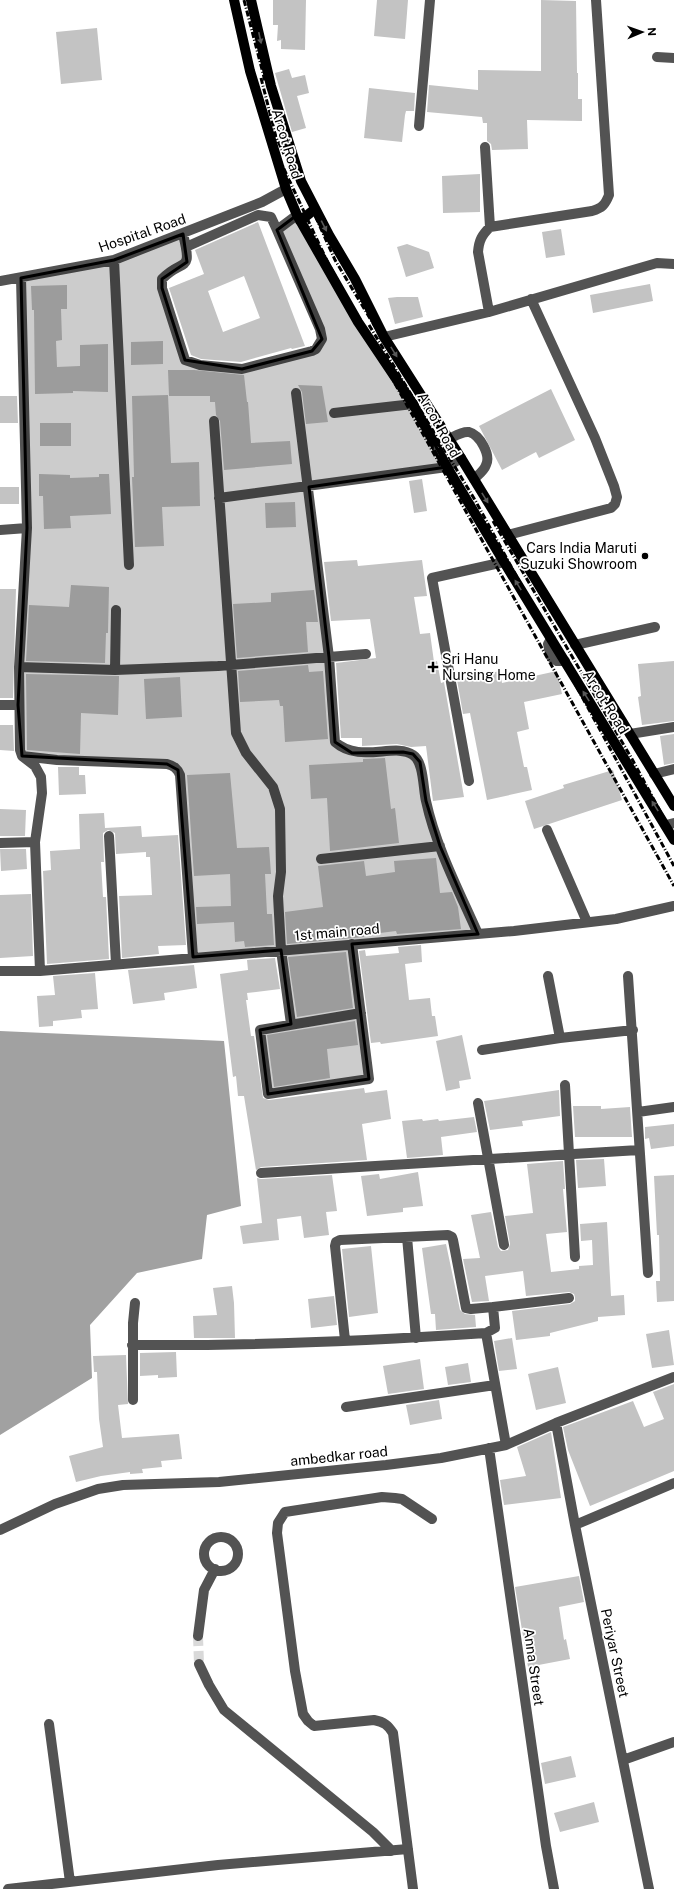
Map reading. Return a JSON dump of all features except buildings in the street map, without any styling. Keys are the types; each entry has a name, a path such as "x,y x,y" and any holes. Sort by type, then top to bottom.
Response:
{"main road":[{"name":"Arcot Road","path":"234,0 250,71 286,189 298,218 358,322 413,404 447,467 551,639 632,769 670,824 674,840"},
{"name":"Arcot Road","path":"252,0 275,101 301,182 355,279 384,337 474,479 674,806"},
{"path":"298,218 316,209"},
{"path":"632,769 645,759"}],"street":[{"path":"419,126 430,0"},
{"path":"489,312 478,252 482,235 490,227 592,211 602,208 609,195 596,0"},
{"path":"657,57 674,58"},
{"path":"485,147 490,227"},
{"name":"Hospital Road","path":"0,281 114,260 262,202 286,189"},
{"path":"183,234 186,247 186,262 182,267 168,272 162,279 162,288 185,360 200,365 242,369 316,349 322,339 320,329 271,217 258,215 186,247"},
{"path":"277,230 298,218"},
{"path":"114,260 129,565"},
{"path":"384,337 489,312 657,263 674,264"},
{"path":"21,278 27,528 18,705 20,750 22,756 35,766 41,777 42,793 35,842 40,971"},
{"path":"508,535 612,508 617,497 614,486 594,438 531,299"},
{"path":"296,393 329,657 335,742 352,753 403,752 413,754 420,762 426,801 440,846 478,934"},
{"path":"334,413 413,404"},
{"path":"214,421 236,733 246,754 273,787 280,809 281,872 278,896 281,950 291,1024"},
{"path":"449,439 458,434 468,432 476,436 480,442 487,454 487,465 474,479"},
{"path":"219,498 447,467 461,458"},
{"path":"0,530 27,528"},
{"path":"469,781 432,578 504,562"},
{"path":"115,670 116,610"},
{"path":"575,645 655,627"},
{"path":"19,667 115,670 232,665 366,654"},
{"path":"0,705 18,705"},
{"path":"630,734 674,727"},
{"path":"22,756 57,760 167,764 174,766 178,770 180,775 193,957"},
{"path":"654,774 674,770"},
{"path":"547,830 587,922"},
{"path":"109,836 116,964"},
{"path":"0,843 35,842"},
{"path":"322,858 440,846"},
{"name":"1st main road","path":"0,971 40,971 478,934 616,918 674,906"},
{"path":"352,944 361,1013 369,1079 268,1094 260,1030 361,1013"},
{"path":"548,976 560,1038"},
{"path":"628,976 633,1030 639,1150 648,1273"},
{"path":"482,1050 560,1038 633,1030"},
{"path":"565,1085 575,1257"},
{"path":"478,1103 504,1245"},
{"path":"638,1112 674,1106"},
{"path":"261,1173 639,1150"},
{"path":"345,1340 335,1246 336,1242 448,1235 452,1237 466,1308 471,1309 569,1298"},
{"path":"407,1237 416,1338"},
{"path":"133,1400 132,1345 136,1303"},
{"path":"132,1345 194,1345 416,1338 486,1333 495,1328 493,1306"},
{"path":"486,1333 506,1445"},
{"name":"ambedkar road","path":"0,1530 55,1504 98,1489 117,1486 219,1482 378,1466 441,1458 506,1445 556,1423 674,1377"},
{"path":"346,1407 495,1385"},
{"name":"Periyar Street","path":"556,1423 575,1525 649,1889"},
{"name":"Anna Street","path":"489,1448 546,1846 554,1889"},
{"path":"575,1525 674,1484"},
{"path":"413,1889 394,1733 388,1725 374,1720 314,1726 308,1722 303,1714 295,1671 277,1533 278,1523 285,1512 382,1498 402,1499 432,1519"},
{"path":"198,1636 204,1590 215,1569"},
{"path":"199,1664 209,1686 224,1710 373,1832 392,1851"},
{"path":"49,1724 70,1882"},
{"path":"623,1760 674,1742"},
{"path":"8,1889 218,1865 408,1850"}],"highlighted area":[{"path":"297,215 358,322 413,404 447,467 309,487 329,657 335,742 352,753 403,752 413,754 420,762 426,801 440,846 478,934 352,944 369,1079 268,1094 260,1030 291,1024 281,950 193,957 178,770 167,764 22,756 18,705 27,528 21,278 114,260 183,234 187,262 162,279 162,288 185,360 242,369 312,351 322,339 277,230"}],"shaded area":[{"path":"0,1031 224,1041 241,1206 207,1215 202,1259 137,1273 90,1325 92,1378 0,1435"}],"tunnel":[{"path":"198,1636 199,1664"}],"railway":[{"path":"235,0 270,139 328,263 674,886"},
{"path":"244,0 265,81"},
{"path":"261,78 276,137 284,154"},
{"path":"284,146 335,260 377,330"},
{"path":"369,325 475,500 674,866"},
{"path":"493,521 632,759 674,837"}],"place":[{"name":"Cars India Maruti Suzuki Showroom","path":"645,556"},
{"name":"Sri Hanu Nursing Home","path":"433,667"}]}
